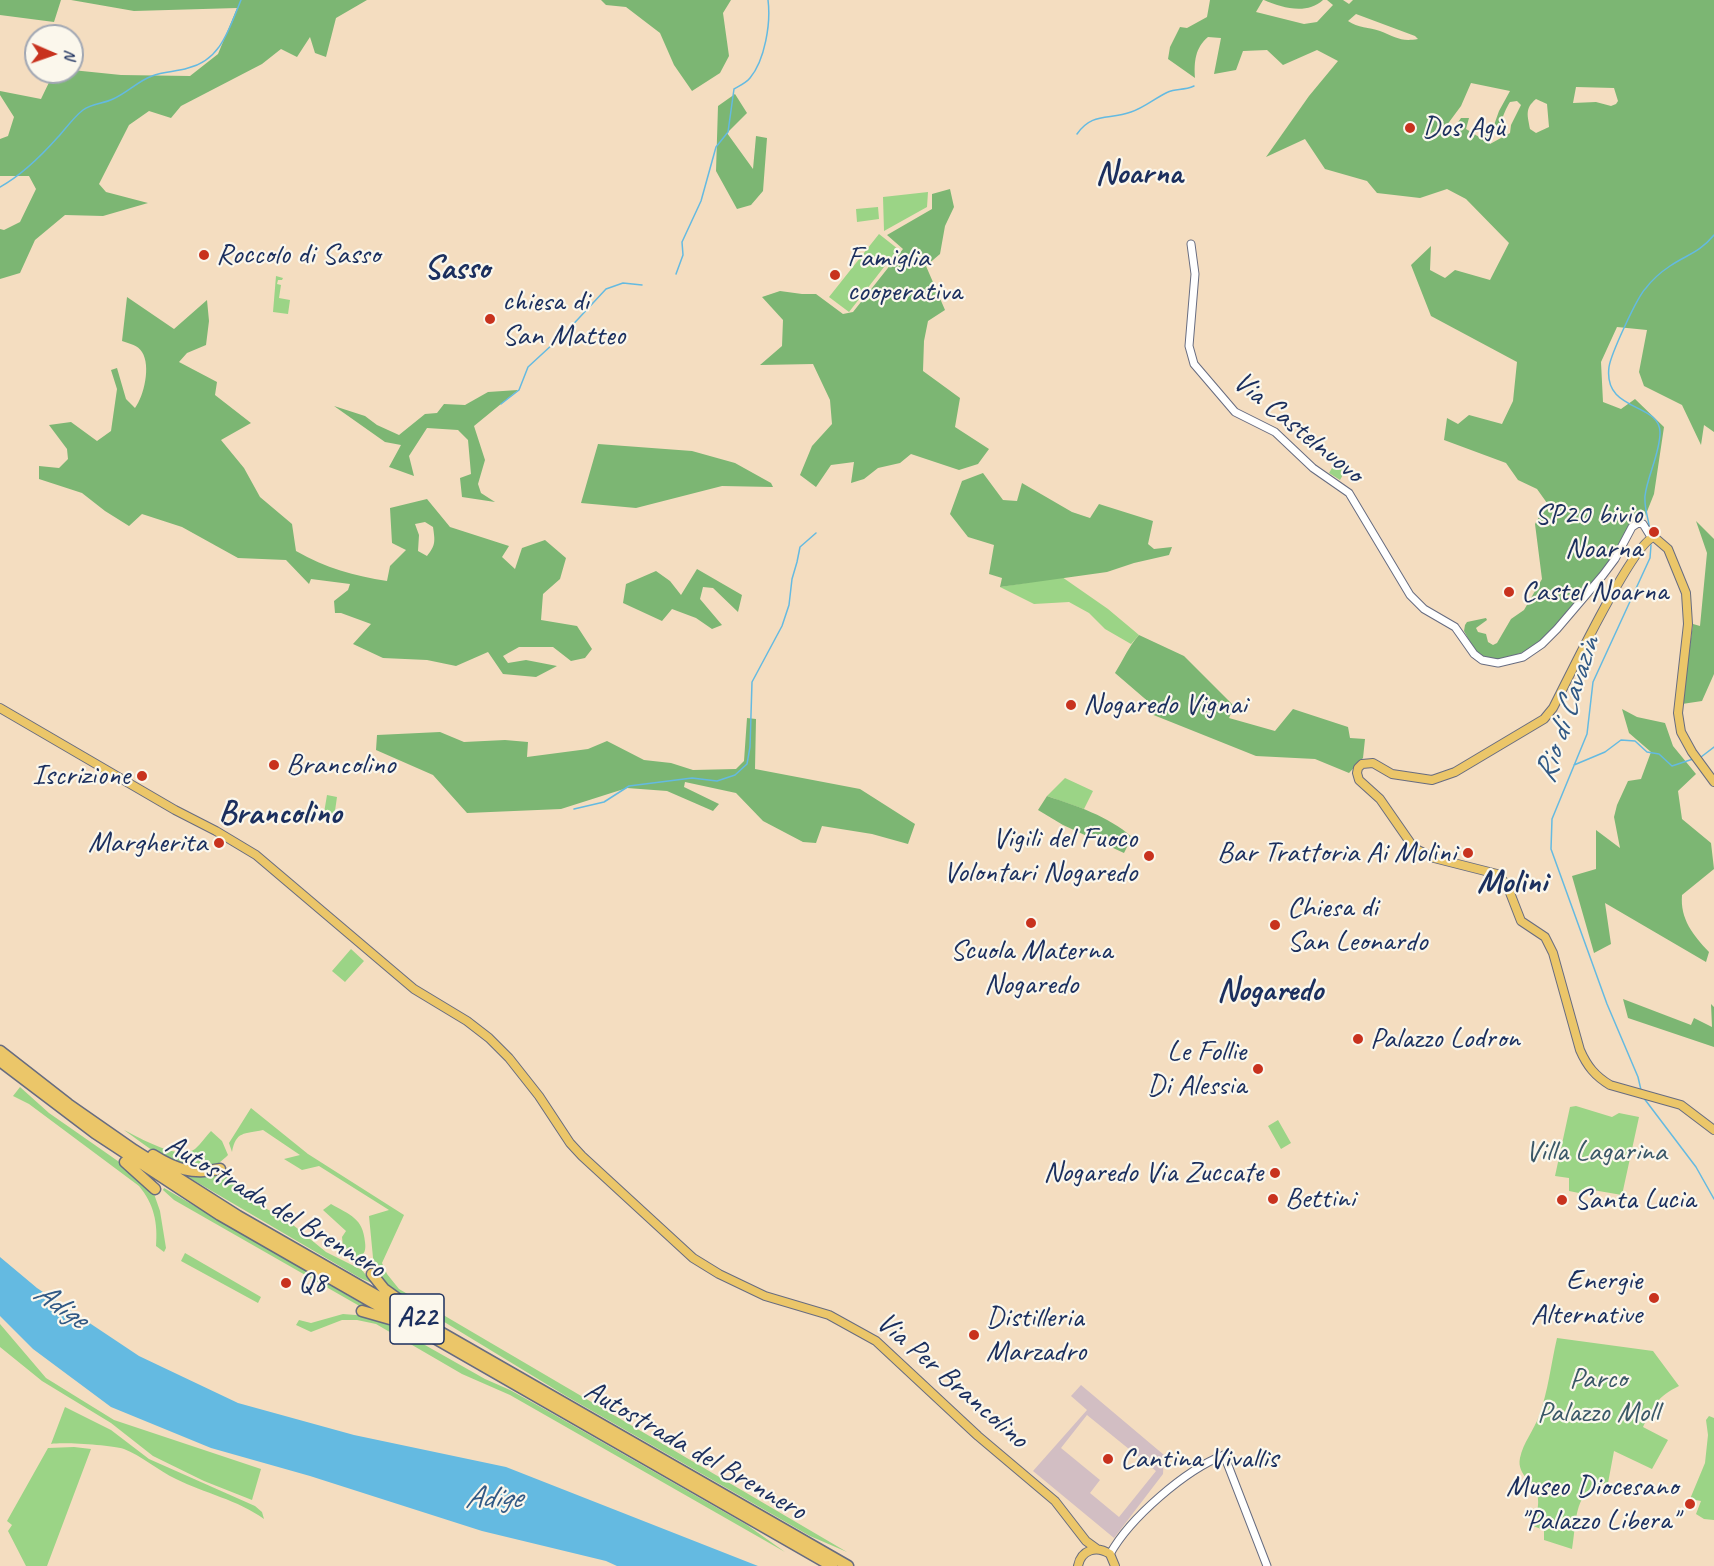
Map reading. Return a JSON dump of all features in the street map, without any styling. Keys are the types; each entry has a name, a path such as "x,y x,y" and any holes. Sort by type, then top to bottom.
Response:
{"highway":[{"name":"Autostrada del Brennero","path":"0,1051 68,1104 117,1138 238,1216 848,1566"},
{"name":"Autostrada del Brennero","path":"0,1061 94,1133 220,1215 832,1566"},
{"path":"94,1133 110,1151 133,1168 155,1189"},
{"path":"117,1138 132,1143 182,1170 197,1173 220,1169"},
{"path":"372,1274 389,1293 433,1321 462,1345"},
{"path":"362,1311 383,1316 424,1339 449,1347"}],"main road":[{"path":"1714,782 1692,752 1681,732 1678,712 1688,624 1686,593 1668,549 1654,538 1629,566 1605,606 1553,708 1544,719 1455,772 1432,780 1392,774 1372,764 1362,764 1356,773 1359,780 1380,799 1414,848 1434,858 1497,874 1507,885 1521,921 1545,937 1553,954 1580,1050 1586,1065 1600,1079 1610,1085 1681,1105 1714,1130"},
{"name":"Via Per Brancolino","path":"0,708 256,855 414,989 467,1021 489,1038 539,1096 570,1143 582,1156 693,1258 719,1274 765,1296 829,1315 876,1341 978,1436 1055,1501 1064,1513"},
{"path":"1064,1513 1086,1541 1096,1549 1110,1554 1115,1566"},
{"path":"1064,1513 1086,1552"},
{"path":"1078,1566 1081,1556 1096,1549"}],"street":[{"name":"Via Castelnuovo","path":"1191,244 1195,274 1188,346 1194,364 1235,412 1275,432 1313,468 1349,493 1410,595 1424,609 1455,627 1474,654 1482,660 1498,663 1523,657 1542,644 1609,567 1632,527 1638,523 1643,524 1654,538"},
{"path":"1110,1554 1118,1539 1176,1483 1213,1459 1224,1455 1267,1566"}],"shaded area":[{"path":"1081,1385 1164,1455 1163,1474 1114,1538 1033,1471 1087,1410 1071,1396","holes":["1087,1415 1156,1471 1119,1517 1090,1493 1100,1480 1061,1448"]}],"green space":[{"path":"0,0 61,0 54,22 0,15"},
{"path":"71,0 367,0 336,18 326,57 315,53 310,37 297,57 281,49 262,64 181,106 171,118 149,111 129,125 99,184 106,192 148,203 103,216 65,215 35,240 20,273 0,279 0,229 4,230 20,222 36,189 29,176 0,176 0,139 8,136 14,117 0,95 0,91 41,99 48,84 84,84 84,71 121,75 190,76 218,54 237,8 134,11"},
{"path":"601,0 731,0 723,13 729,56 720,73 692,91 674,65 660,33 626,7 606,5"},
{"path":"1210,0 1263,0 1256,12 1304,24 1317,22 1333,5 1327,0 1343,0 1349,4 1353,0 1714,0 1714,432 1704,425 1701,445 1682,405 1644,386 1639,372 1647,330 1617,327 1601,362 1603,402 1621,409 1635,399 1664,427 1654,494 1644,519 1632,526 1600,577 1542,641 1524,652 1502,659 1486,659 1476,653 1464,631 1467,622 1486,618 1487,620 1476,628 1478,632 1486,634 1488,642 1493,645 1497,643 1511,619 1524,610 1542,579 1535,524 1547,503 1537,489 1518,480 1506,463 1444,440 1447,418 1458,424 1469,415 1502,424 1513,401 1517,362 1431,316 1411,265 1431,246 1430,270 1445,278 1455,270 1490,280 1509,243 1466,199 1447,189 1420,198 1377,193 1367,181 1325,169 1305,139 1266,157 1309,96 1338,61 1317,50 1283,65 1267,50 1243,51 1236,70 1214,74 1221,38 1208,37 1200,46 1196,56 1195,78 1168,59 1170,47 1180,27 1187,28 1207,17","holes":["1356,14 1418,39 1398,38 1348,21","1471,83 1510,91 1493,128 1479,137 1466,129 1469,118 1461,118 1448,137 1441,133 1461,106","1576,87 1614,88 1618,101 1611,106 1596,102 1573,103","1536,99 1547,104 1549,127 1536,133 1530,129 1528,113","1517,101 1521,105 1511,125 1510,133 1490,144 1489,138 1499,126 1510,102"]},
{"path":"1264,0 1323,0 1317,5 1294,9"},
{"path":"735,94 747,113 727,133 753,169 756,136 767,138 763,191 751,205 737,209 716,171 718,106"},
{"path":"950,189 954,207 945,226 940,254 926,266 945,310 928,321 924,341 923,371 960,398 955,427 989,449 978,464 959,470 911,454 900,463 878,468 864,479 851,483 854,462 831,465 816,487 800,475 812,446 832,424 830,400 813,364 760,365 782,346 783,320 762,297 780,291 816,294 843,314 853,312 903,249 887,235 932,209 932,194"},
{"path":"928,192 927,207 884,231 883,197"},
{"path":"878,207 879,219 857,222 856,209"},
{"path":"879,234 898,249 849,312 829,297"},
{"path":"276,276 283,278 278,280 277,284 281,285 279,298 290,300 288,314 273,312"},
{"path":"127,297 174,329 207,300 209,321 206,345 187,353 179,362 217,382 215,395 251,423 221,440 244,468 260,497 292,524 296,551 340,570 387,581 390,566 406,550 392,543 390,508 427,499 450,527 509,546 502,557 515,569 522,548 545,540 566,558 560,579 543,594 541,620 577,626 592,649 585,658 571,661 553,647 519,647 503,656 508,663 526,660 557,666 536,677 503,674 488,652 456,666 427,660 383,658 353,644 371,624 335,613 334,601 348,590 350,584 311,579 309,584 286,560 238,558 182,527 142,514 129,526 82,493 39,479 39,466 59,468 68,459 67,449 49,425 71,422 97,441 111,431 117,389 111,370 117,368 126,399 135,408 144,389 145,358 134,345 122,341","holes":["425,522 433,527 434,543 427,556 418,551 419,535 415,524"]},
{"path":"518,390 474,426 485,460 478,484 481,493 495,502 462,497 460,478 471,474 468,440 458,430 427,428 409,456 414,476 389,467 401,445 385,442 334,406 365,416 377,425 399,435 425,414 437,413 444,404 465,405 488,392"},
{"path":"598,444 692,451 735,463 771,483 773,487 722,486 636,508 581,503"},
{"path":"1338,458 1349,464 1340,480 1329,473"},
{"path":"983,473 1003,500 1017,501 1022,483 1072,512 1090,518 1099,504 1153,521 1148,544 1154,549 1172,547 1169,555 1107,572 1000,587 1002,578 989,574 994,545 968,537 950,514 962,481"},
{"path":"1696,521 1714,539 1714,674 1702,701 1682,704 1693,624 1700,626 1707,553"},
{"path":"697,569 742,595 738,612 713,588 703,587 700,599 722,625 712,629 696,618 672,609 662,621 623,603 626,584 656,571 670,581 681,595"},
{"path":"1062,577 1108,609 1139,635 1131,644 1105,629 1089,613 1069,602 1034,604 1000,587"},
{"path":"1139,635 1184,656 1234,706 1229,718 1275,731 1293,709 1348,727 1350,738 1365,739 1363,758 1349,773 1315,759 1256,756 1151,714 1151,704 1115,673"},
{"path":"1622,709 1637,717 1665,723 1673,746 1696,774 1678,791 1682,819 1711,843 1714,869 1682,895 1682,904 1685,919 1709,952 1706,962 1605,903 1611,944 1594,953 1572,876 1596,869 1596,830 1620,848 1614,817 1617,805 1628,781 1641,779 1651,752 1629,733"},
{"path":"747,718 756,719 755,769 860,789 915,824 908,844 872,834 822,826 816,843 803,842 763,821 736,793 685,782 684,787 719,804 713,811 667,791 627,788 561,809 467,813 433,775 376,750 377,735 440,732 464,742 505,740 528,742 527,757 588,749 607,741 644,760 671,763 693,770 736,769 744,761"},
{"path":"1065,778 1093,791 1084,809 1047,796"},
{"path":"327,795 337,797 334,818 323,819"},
{"path":"1047,796 1092,812 1123,830 1132,837 1124,853 1063,825 1038,810"},
{"path":"351,949 364,961 345,982 332,971"},
{"path":"1623,999 1691,1025 1694,1018 1712,1027 1711,1004 1714,1007 1714,1047 1628,1018"},
{"path":"20,1087 49,1113 135,1173 153,1191 160,1211 166,1248 164,1252 156,1246 154,1214 139,1186 29,1104 13,1096"},
{"name":"Villa Lagarina","path":"1576,1106 1612,1117 1619,1113 1639,1117 1622,1195 1587,1189 1584,1194 1569,1191 1569,1178 1555,1176 1570,1107"},
{"path":"251,1108 308,1154 404,1215 382,1263 387,1274 399,1289 847,1552 810,1536 566,1396 390,1289 375,1273 369,1216 389,1210 319,1166 302,1170 284,1159 300,1155 263,1130 246,1133 239,1137 232,1152 229,1143"},
{"path":"1278,1120 1291,1143 1281,1149 1268,1126"},
{"path":"124,1130 149,1143 179,1152 195,1149 211,1131 222,1141 228,1155 209,1168 186,1167 164,1158"},
{"path":"189,1175 220,1175 232,1179 241,1186 252,1201 287,1220 326,1252 362,1270 372,1283 188,1177"},
{"path":"164,1188 364,1305 363,1308 174,1200 163,1190"},
{"path":"331,1204 350,1215 362,1227 365,1250 358,1259 339,1252 343,1247 342,1237 346,1231 323,1210"},
{"path":"185,1253 261,1297 258,1303 181,1261"},
{"path":"343,1314 379,1319 485,1379 546,1410 747,1525 785,1552 510,1395 462,1374 376,1324 342,1320 311,1332 296,1325 299,1320 311,1323"},
{"path":"0,1324 46,1378 114,1420 261,1469 252,1500 204,1481 153,1456 111,1423 42,1381 0,1347"},
{"name":"Parco Palazzo Moll","path":"1557,1338 1653,1351 1679,1386 1657,1402 1643,1427 1668,1440 1652,1469 1614,1451 1608,1483 1588,1491 1579,1507 1572,1549 1544,1540 1544,1530 1533,1526 1537,1509 1537,1493 1521,1470 1520,1464 1524,1447 1542,1407"},
{"path":"65,1407 111,1430 149,1459 255,1506 262,1512 264,1519 232,1502 176,1479 124,1449 87,1444 51,1444"},
{"path":"1709,1416 1714,1418 1714,1520 1704,1519 1696,1514 1701,1501 1690,1499 1705,1463 1708,1435 1706,1420"},
{"path":"48,1448 91,1449 47,1566 26,1566 8,1531 12,1525 7,1521"}],"water":[{"name":"Adige","path":"0,1257 37,1288 139,1356 238,1403 354,1435 506,1467 758,1566 617,1566 606,1561 482,1531 310,1476 211,1448 111,1407 33,1349 0,1316"}],"waterway":[{"path":"0,187 30,165 86,108 113,99 152,76 188,68 209,58 222,42 241,0"},
{"path":"676,274 683,255 682,242 701,201 716,147 728,132 734,89 750,78 760,61 768,30 768,0"},
{"path":"1077,134 1095,119 1131,112 1168,92 1194,86"},
{"name":"Rio di Cavazin","path":"1650,532 1645,496 1659,441 1658,423 1652,416 1623,400 1615,392 1610,382 1609,367 1614,350 1642,293 1663,271 1698,250 1714,235"},
{"path":"501,404 519,390 528,367 566,332 606,289 623,283 642,285"},
{"path":"574,809 604,802 629,786 692,778 717,781 735,775 747,764 750,747 752,682 782,626 789,605 792,579 800,547 816,533"},
{"name":"Rio di Cavazin","path":"1641,1090 1551,849 1552,819 1587,734 1593,682 1650,558 1651,545"},
{"path":"1574,765 1605,752 1621,740 1635,741 1647,752 1659,754 1672,766 1693,759"},
{"path":"1701,757 1714,747"},
{"name":"Rio di Cavazin","path":"1643,1097 1696,1167 1714,1199"}],"place":[{"name":"Dos Agù","path":"1410,128"},
{"name":"Roccolo di Sasso","path":"204,255"},
{"name":"Famiglia cooperativa","path":"835,275"},
{"name":"chiesa di San Matteo","path":"490,319"},
{"name":"SP20 bivio Noarna","path":"1654,532"},
{"name":"Castel Noarna","path":"1509,592"},
{"name":"Nogaredo Vignai","path":"1071,705"},
{"name":"Brancolino","path":"274,765"},
{"name":"Iscrizione","path":"142,776"},
{"name":"Margherita","path":"219,843"},
{"name":"Bar Trattoria Ai Molini","path":"1468,853"},
{"name":"Vigili del Fuoco Volontari Nogaredo","path":"1149,856"},
{"name":"Scuola Materna Nogaredo","path":"1031,923"},
{"name":"Chiesa di San Leonardo","path":"1275,925"},
{"name":"Palazzo Lodron","path":"1358,1039"},
{"name":"Le Follie Di Alessia","path":"1258,1069"},
{"name":"Nogaredo Via Zuccate","path":"1275,1173"},
{"name":"Bettini","path":"1273,1199"},
{"name":"Santa Lucia","path":"1562,1200"},
{"name":"Q8","path":"286,1283"},
{"name":"Energie Alternative","path":"1654,1298"},
{"name":"Distilleria Marzadro","path":"974,1335"},
{"name":"Cantina Vivallis","path":"1108,1459"},
{"name":"Museo Diocesano \"Palazzo Libera\"","path":"1690,1504"}],"district":[{"name":"Noarna","path":"1139,174"},
{"name":"Sasso","path":"457,269"},
{"name":"Brancolino","path":"280,814"},
{"name":"Molini","path":"1512,883"},
{"name":"Nogaredo","path":"1270,991"}]}
